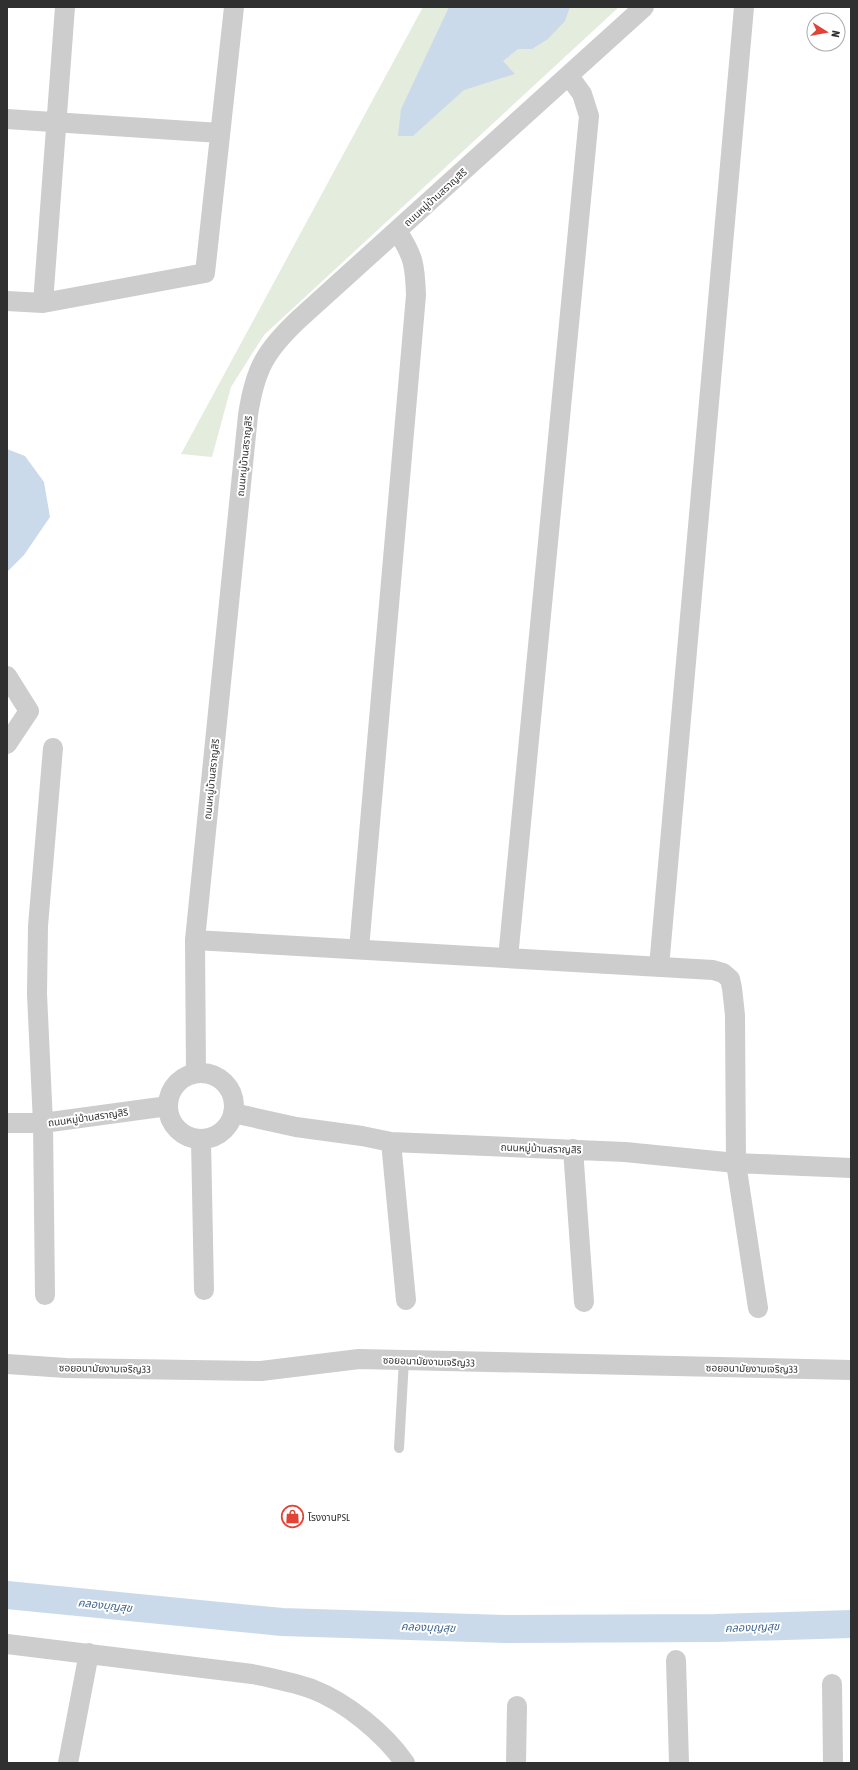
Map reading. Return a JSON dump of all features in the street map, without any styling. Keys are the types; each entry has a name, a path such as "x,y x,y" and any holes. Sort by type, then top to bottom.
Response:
{"street":[{"path":"43,303 65,7"},
{"path":"7,301 43,303 205,272 234,7"},
{"name":"ถนนหมู่บ้านสราญสิริ","path":"196,1073 195,940 248,415 252,387 262,362 277,340 644,7"},
{"path":"659,967 744,7"},
{"path":"508,958 589,116 582,94 569,76"},
{"path":"7,119 220,133"},
{"path":"359,949 416,296 416,269 410,250 397,231"},
{"path":"7,676 29,710 7,744"},
{"path":"45,1295 43,1123 37,994 38,926 53,748"},
{"path":"195,940 713,970 723,973 730,979 735,1015 736,1163 758,1308"},
{"path":"196,1073 208,1073 220,1077 234,1096 232,1120 224,1131 214,1138 202,1140 189,1138 177,1130 169,1117 168,1106 173,1088 183,1078 196,1073"},
{"name":"ถนนหมู่บ้านสราญสิริ","path":"7,1123 43,1123 168,1106"},
{"name":"ถนนหมู่บ้านสราญสิริ","path":"233,1112 296,1127 362,1136 391,1142 573,1149 625,1152 736,1163 851,1168"},
{"path":"202,1140 204,1290"},
{"path":"391,1142 406,1300"},
{"path":"573,1149 584,1302"},
{"name":"ซอยอนามัยงามเจริญ33","path":"7,1364 66,1368 261,1371 359,1359 851,1370"},
{"path":"7,1644 252,1674 285,1680 314,1690 346,1708 382,1735 405,1763"},
{"path":"68,1763 89,1654"},
{"path":"676,1660 679,1763"},
{"path":"832,1684 833,1763"},
{"path":"516,1763 517,1706"}],"lane":[{"path":"399,1448 404,1360"}],"shaded area":[{"path":"423,7 619,7 264,335 231,387 212,457 181,454"}],"water":[{"path":"449,7 570,7 565,21 548,39 532,49 518,49 503,61 515,74 464,90 413,136 398,136 401,109"},
{"path":"7,449 25,456 44,482 50,517 24,555 7,572"}],"waterway":[{"name":"คลองบุญสุข","path":"7,1595 282,1622 505,1629 716,1628 851,1624"}],"place":[{"name":"โรงงานPSL","path":"293,1517"}]}
